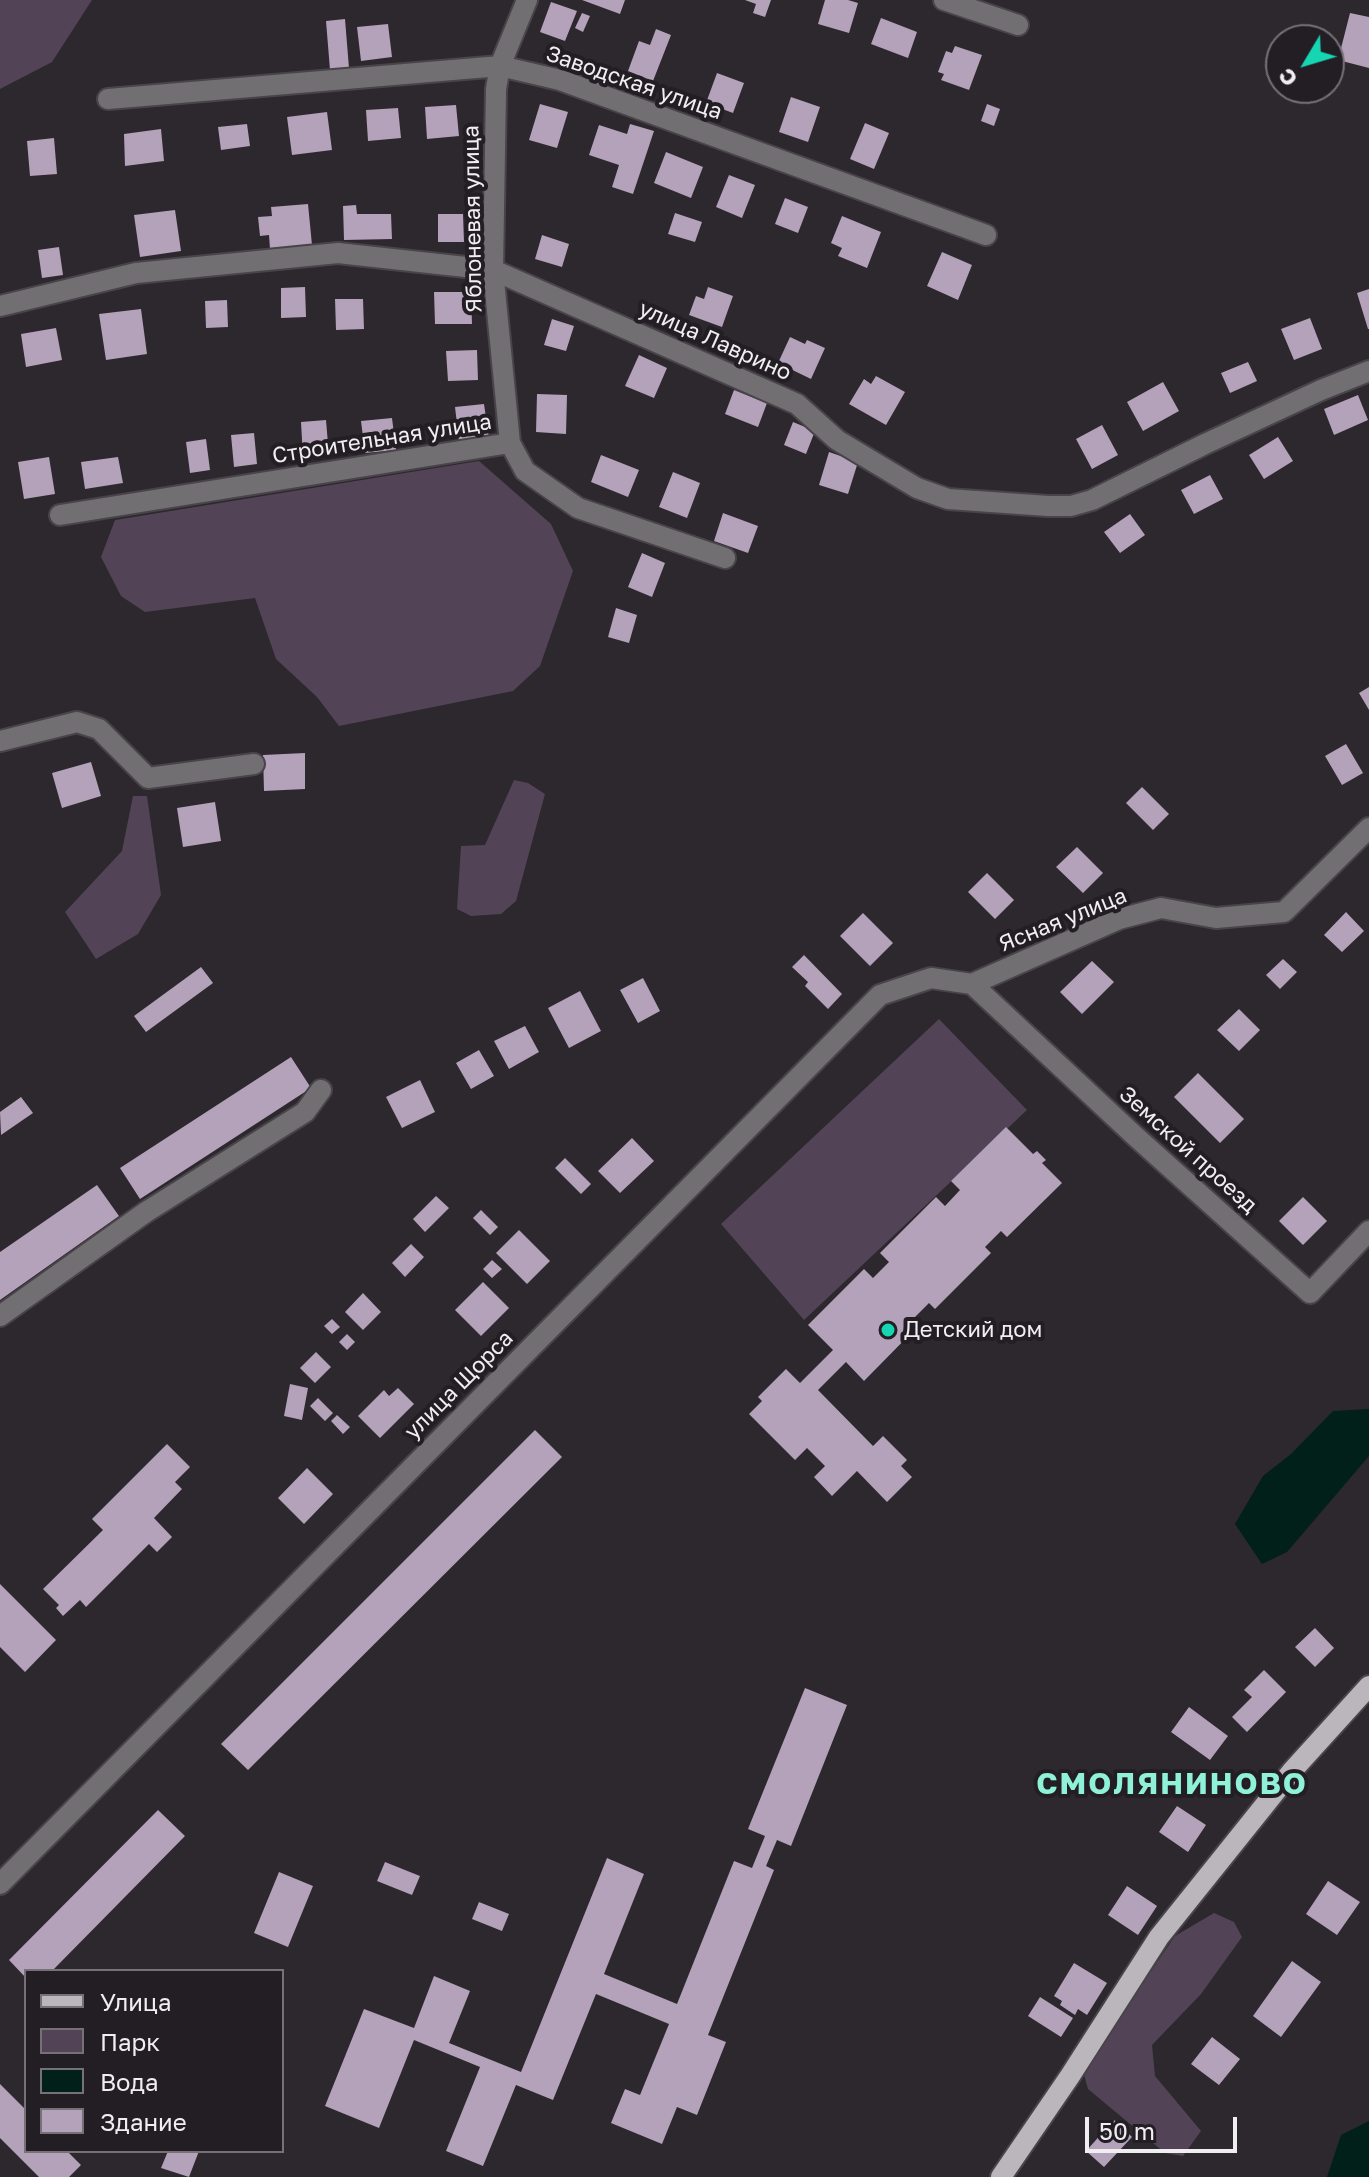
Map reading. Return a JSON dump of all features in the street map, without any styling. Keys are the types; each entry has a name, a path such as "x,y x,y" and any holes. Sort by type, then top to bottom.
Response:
{"main road":[{"path":"1001,2177 1159,1937 1292,1771 1369,1686"}],"street":[{"name":"Яблоневая улица","path":"510,443 493,270 496,89 500,66 527,0"},
{"path":"944,0 1018,25"},
{"name":"Заводская улица","path":"108,99 500,66 560,80 986,235"},
{"name":"улица Лаврино","path":"0,306 136,273 338,253 493,270 797,404 837,440 917,488 948,499 1048,506 1071,506 1092,500 1217,438 1369,371"},
{"name":"Строительная улица","path":"60,515 510,443 525,471 578,508 725,558"},
{"path":"0,741 77,722 99,729 148,778 254,764"},
{"name":"Ясная улица","path":"976,982 1119,919 1161,908 1216,918 1284,912 1369,828"},
{"name":"улица Щорса","path":"0,1884 880,995 931,978 976,982"},
{"name":"Земской проезд","path":"976,982 1135,1136 1310,1293 1369,1231"},
{"path":"0,1316 122,1229 305,1112 321,1090"}],"green space":[{"path":"0,0 92,0 52,62 0,89"},
{"path":"479,461 551,524 573,571 540,666 513,691 339,726 317,697 276,659 255,598 145,612 121,596 101,557 115,520"},
{"path":"514,780 528,783 545,794 516,901 501,914 471,916 457,909 461,846 485,845"},
{"path":"133,796 147,796 161,895 138,934 96,959 65,912 122,851"},
{"path":"939,1019 1027,1110 804,1320 721,1224"},
{"path":"1214,1913 1234,1922 1242,1937 1201,1994 1152,2045 1155,2076 1201,2131 1183,2156 1165,2153 1088,2089 1083,2071 1175,1936"}],"water":[{"path":"1369,1409 1369,1456 1287,1552 1262,1564 1235,1524 1263,1476 1291,1454 1333,1411"},
{"path":"1369,2121 1369,2177 1327,2177 1341,2135"}],"building":[{"path":"582,0 625,0 620,14"},
{"path":"745,0 771,0 765,17 753,13 756,4"},
{"path":"825,0 858,3 849,33 818,24"},
{"path":"551,2 577,11 565,41 540,32"},
{"path":"582,13 590,16 583,32 575,28"},
{"path":"1350,13 1369,17 1369,68 1345,62 1345,33"},
{"path":"881,18 917,32 908,58 871,44"},
{"path":"345,19 349,68 330,70 326,21"},
{"path":"388,24 392,57 361,61 357,27"},
{"path":"656,29 671,35 653,81 628,71 639,41 650,45"},
{"path":"955,46 982,55 969,90 941,80 944,74 938,72 946,51 952,53"},
{"path":"717,73 744,83 733,113 706,103"},
{"path":"791,97 820,107 808,142 779,132"},
{"path":"540,104 568,112 557,148 529,140"},
{"path":"987,104 1000,109 994,126 981,121"},
{"path":"456,105 459,136 427,139 425,107"},
{"path":"398,108 401,138 368,141 366,110"},
{"path":"327,112 332,150 292,155 287,117"},
{"path":"865,123 889,133 874,169 850,159"},
{"path":"247,124 250,146 221,150 218,127"},
{"path":"630,124 654,131 633,194 612,187 619,165 589,155 599,125 627,134"},
{"path":"161,129 164,161 125,166 124,134"},
{"path":"54,138 57,174 30,176 27,141"},
{"path":"666,152 703,167 691,198 654,183"},
{"path":"729,175 755,185 742,218 716,207"},
{"path":"785,198 808,207 798,233 775,224"},
{"path":"308,204 312,245 270,249 269,235 260,236 258,217 272,216 271,207"},
{"path":"356,205 357,214 391,214 392,239 344,240 343,206"},
{"path":"175,210 181,251 140,257 134,215"},
{"path":"675,213 702,222 695,242 668,234"},
{"path":"438,214 463,214 464,242 438,242"},
{"path":"842,216 881,232 867,268 838,256 842,248 831,243"},
{"path":"542,235 569,244 562,267 535,259"},
{"path":"59,247 63,275 42,278 38,250"},
{"path":"942,252 972,265 958,300 927,286"},
{"path":"305,287 306,317 281,318 281,288"},
{"path":"708,287 733,296 722,327 689,315 696,296 704,299"},
{"path":"1369,289 1369,329 1368,329 1357,293"},
{"path":"434,292 471,292 472,324 435,324"},
{"path":"335,299 363,299 364,329 336,330"},
{"path":"227,300 228,327 206,328 205,301"},
{"path":"141,309 147,354 106,360 99,314"},
{"path":"1310,318 1322,349 1294,360 1281,329"},
{"path":"552,319 574,326 566,351 544,345"},
{"path":"56,328 62,360 26,367 21,334"},
{"path":"790,337 825,348 811,379 778,363"},
{"path":"477,350 478,380 448,381 446,351"},
{"path":"639,355 667,368 654,398 625,386"},
{"path":"1248,362 1257,381 1230,393 1221,373"},
{"path":"876,376 905,392 886,425 849,404 864,379 871,384"},
{"path":"1163,382 1179,411 1143,431 1127,402"},
{"path":"734,390 767,403 758,427 725,414"},
{"path":"537,394 567,395 566,434 536,432"},
{"path":"1358,395 1368,420 1334,435 1324,409"},
{"path":"484,404 489,438 459,441 455,407"},
{"path":"392,418 396,450 365,453 361,421"},
{"path":"326,420 329,456 303,458 301,422"},
{"path":"793,422 815,431 806,454 784,445"},
{"path":"1102,425 1118,455 1092,469 1076,439"},
{"path":"254,433 257,464 234,467 231,435"},
{"path":"1278,437 1293,461 1264,479 1249,455"},
{"path":"206,439 210,470 190,473 186,442"},
{"path":"829,452 858,462 848,494 819,485"},
{"path":"601,455 639,470 628,497 591,482"},
{"path":"49,457 55,494 24,499 18,462"},
{"path":"118,457 123,483 85,489 81,462"},
{"path":"673,472 700,483 687,518 659,507"},
{"path":"1210,475 1223,499 1194,514 1181,490"},
{"path":"723,513 758,526 748,553 714,541"},
{"path":"1130,514 1145,535 1120,553 1104,532"},
{"path":"642,553 665,563 652,597 628,587"},
{"path":"616,608 637,615 629,643 608,637"},
{"path":"1369,687 1369,710 1359,693"},
{"path":"1346,744 1363,773 1342,785 1325,756"},
{"path":"305,753 305,789 264,791 263,755"},
{"path":"91,762 101,796 62,808 52,773"},
{"path":"1142,787 1169,814 1153,830 1126,803"},
{"path":"215,802 221,841 183,847 177,808"},
{"path":"1077,847 1103,873 1083,893 1056,867"},
{"path":"987,873 1014,900 995,919 968,892"},
{"path":"1346,912 1364,931 1342,952 1324,935"},
{"path":"863,913 893,943 870,966 840,936"},
{"path":"804,955 842,994 828,1009 805,986 808,982 792,967"},
{"path":"1283,959 1297,972 1280,989 1266,975"},
{"path":"1092,961 1114,982 1082,1014 1060,992"},
{"path":"201,967 213,983 146,1032 134,1016"},
{"path":"643,978 660,1011 638,1023 620,990"},
{"path":"580,991 601,1031 569,1048 548,1008"},
{"path":"1239,1009 1260,1030 1239,1051 1217,1030"},
{"path":"525,1026 539,1052 509,1069 494,1041"},
{"path":"479,1050 494,1076 471,1089 456,1063"},
{"path":"291,1057 311,1088 140,1199 120,1168"},
{"path":"1198,1073 1244,1119 1220,1143 1174,1097"},
{"path":"420,1080 435,1112 402,1128 386,1097"},
{"path":"21,1097 33,1113 1,1135 0,1112"},
{"path":"1006,1127 1033,1154 1037,1151 1046,1160 1042,1163 1062,1183 1007,1237 1001,1231 985,1247 991,1253 935,1309 929,1303 914,1318 920,1324 864,1381 846,1362 818,1390 873,1446 883,1436 907,1460 901,1466 912,1477 887,1502 857,1471 832,1496 814,1477 825,1466 807,1448 795,1460 749,1414 762,1401 758,1397 786,1369 800,1383 833,1350 808,1325 864,1269 873,1278 889,1262 880,1253 936,1197 945,1206 960,1190 951,1181"},
{"path":"632,1138 654,1161 620,1193 598,1171"},
{"path":"565,1158 591,1184 581,1194 555,1168"},
{"path":"97,1185 119,1216 0,1300 0,1252"},
{"path":"436,1196 449,1208 425,1232 413,1219"},
{"path":"1303,1197 1327,1221 1303,1245 1279,1221"},
{"path":"481,1210 498,1227 490,1235 473,1218"},
{"path":"519,1230 550,1261 527,1284 496,1253"},
{"path":"411,1244 424,1257 405,1277 392,1263"},
{"path":"492,1260 502,1269 492,1278 483,1269"},
{"path":"483,1282 509,1308 481,1336 455,1310"},
{"path":"363,1293 381,1312 363,1330 345,1312"},
{"path":"332,1319 340,1327 332,1334 324,1326"},
{"path":"347,1334 355,1342 347,1350 339,1342"},
{"path":"316,1352 331,1367 315,1383 300,1368"},
{"path":"290,1384 308,1388 302,1420 284,1416"},
{"path":"398,1388 414,1404 380,1438 358,1416 384,1390 389,1396"},
{"path":"318,1398 333,1413 325,1421 310,1406"},
{"path":"337,1415 350,1427 343,1434 331,1421"},
{"path":"535,1430 562,1457 248,1770 221,1744"},
{"path":"167,1444 190,1467 175,1482 182,1489 154,1518 172,1537 157,1552 149,1544 86,1607 80,1600 63,1616 56,1608 59,1605 43,1589 103,1530 92,1519"},
{"path":"307,1468 333,1494 304,1524 278,1498"},
{"path":"0,1584 56,1640 25,1672 0,1647"},
{"path":"1315,1628 1334,1648 1315,1667 1295,1647"},
{"path":"1264,1670 1286,1692 1247,1732 1232,1717 1252,1697 1244,1690"},
{"path":"805,1688 847,1705 791,1846 777,1840 766,1866 774,1870 708,2035 726,2042 697,2115 677,2107 662,2144 611,2123 625,2089 640,2095 669,2024 596,1994 553,2100 516,2085 483,2166 446,2151 480,2067 414,2040 379,2128 325,2106 364,2009 414,2028 434,1976 470,1991 449,2043 521,2072 607,1858 644,1874 604,1974 677,2004 734,1861 752,1868 765,1836 748,1829"},
{"path":"1189,1707 1228,1736 1210,1760 1171,1732"},
{"path":"1177,1806 1206,1825 1188,1852 1159,1832"},
{"path":"158,1810 185,1836 54,1969 24,1969 24,1976 9,1960"},
{"path":"385,1862 420,1876 412,1895 377,1881"},
{"path":"279,1872 313,1886 288,1947 254,1933"},
{"path":"1328,1881 1360,1902 1337,1935 1306,1914"},
{"path":"1127,1886 1157,1906 1138,1935 1108,1915"},
{"path":"479,1902 509,1914 502,1931 472,1919"},
{"path":"1292,1961 1321,1982 1281,2037 1253,2016"},
{"path":"1074,1963 1107,1983 1087,2015 1078,2009 1075,2015 1060,2005 1062,2001 1054,1996"},
{"path":"1040,1997 1073,2018 1061,2037 1028,2016"},
{"path":"1212,2037 1240,2059 1219,2085 1191,2064"},
{"path":"0,2084 24,2108 24,2153 69,2153 81,2165 69,2177 39,2177 0,2138"},
{"path":"1114,2120 1132,2137 1104,2167 1086,2151"},
{"path":"167,2153 198,2153 189,2177 161,2168"}],"place":[{"name":"Детский дом","path":"888,1330"}],"district":[{"name":"СМОЛЯНИНОВО","path":"1172,1784"}]}
